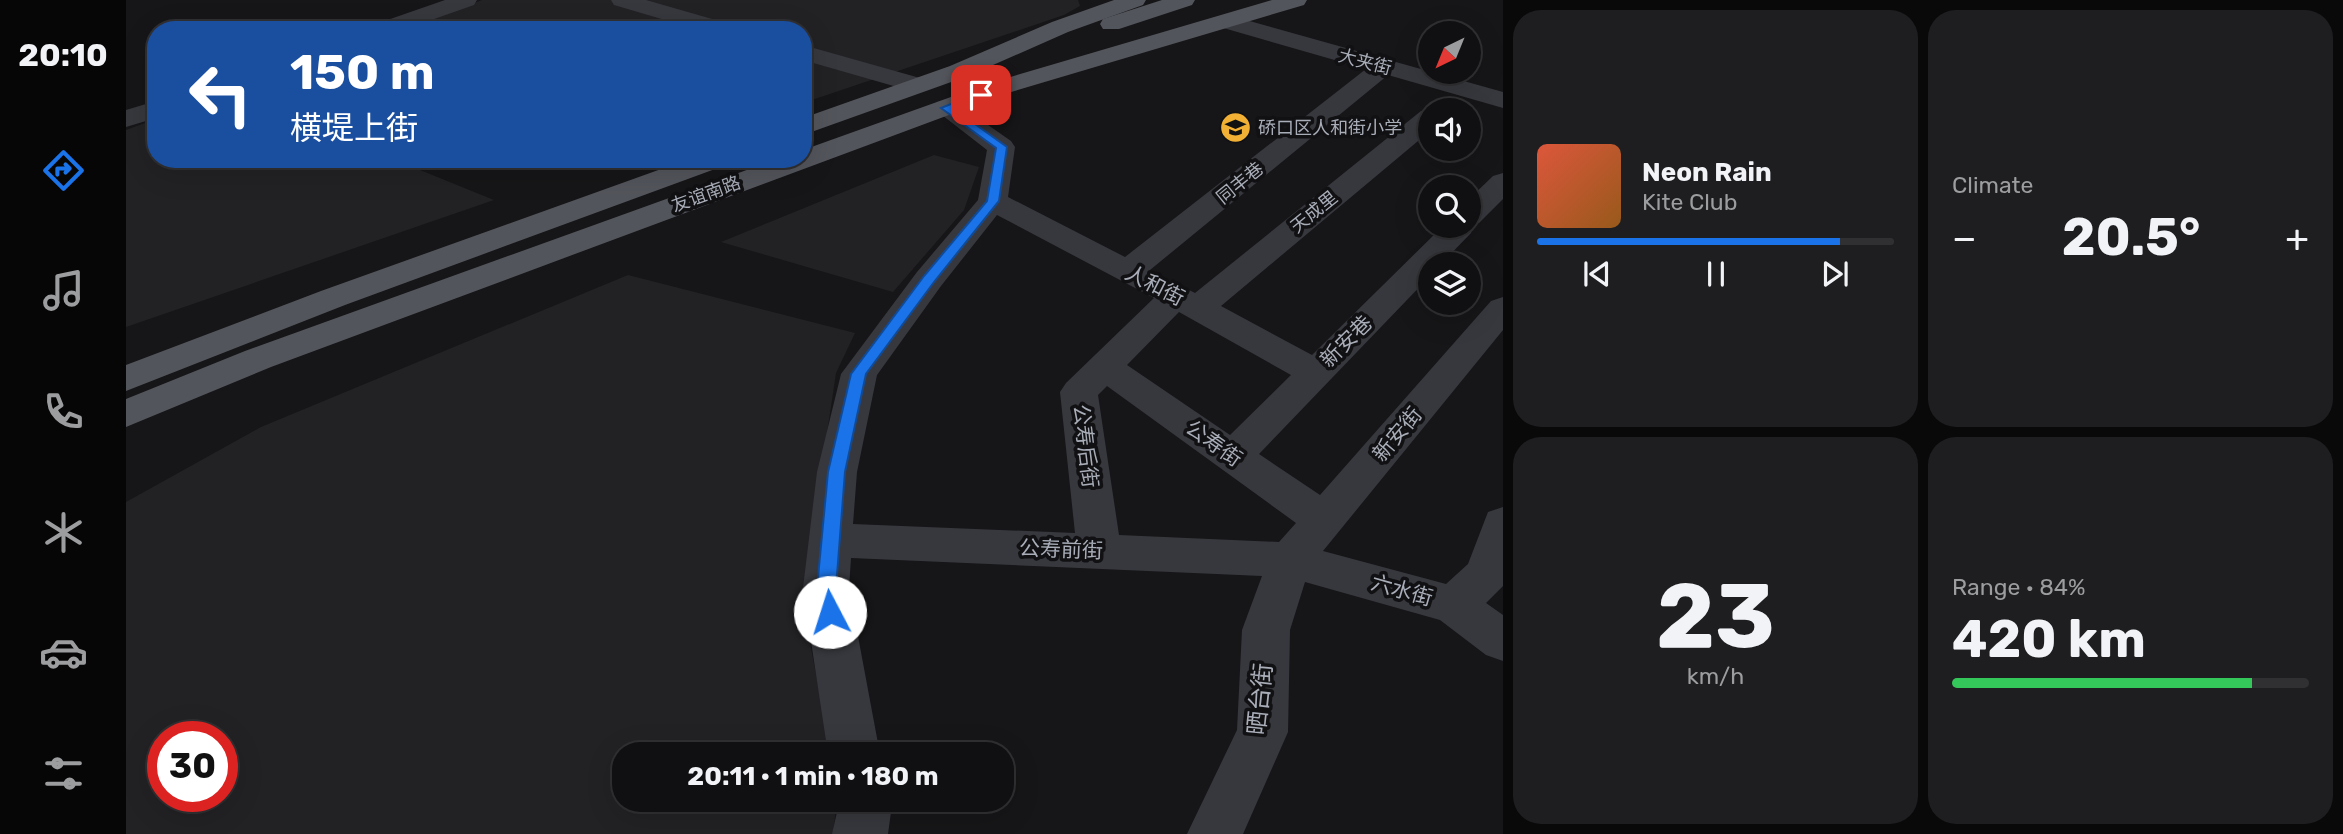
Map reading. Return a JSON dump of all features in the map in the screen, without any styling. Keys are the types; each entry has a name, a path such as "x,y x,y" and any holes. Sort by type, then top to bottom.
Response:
{"main road":[{"name":"友谊南路","path":"812,144 932,97 959,71 1060,27 1135,0"},
{"path":"959,71 1184,0"},
{"name":"友谊南路","path":"812,125 932,97 999,88 1227,11 1296,0"},
{"path":"999,88 1146,27 1227,11"},
{"name":"友谊南路","path":"126,379 333,298 691,168"},
{"name":"友谊南路","path":"126,414 258,359 749,168"}],"street":[{"path":"406,21 466,0"},
{"path":"622,0 694,21"},
{"name":"大夹街","path":"1227,11 1383,67 1503,100"},
{"path":"812,55 932,97 1002,147 993,201 929,279 859,374 836,472 826,588 852,742"},
{"name":"同丰巷","path":"1128,271 1383,67"},
{"path":"1453,98 1464,89"},
{"path":"126,119 147,112"},
{"name":"天成里","path":"1187,302 1418,126"},
{"path":"1481,205 1503,182"},
{"name":"人和街","path":"993,201 1315,372"},
{"name":"新安巷","path":"1233,456 1448,238"},
{"name":"公寿后街","path":"1100,551 1079,392 1105,367 1187,302"},
{"name":"新安街","path":"1290,560 1503,308"},
{"name":"公寿街","path":"1105,367 1324,520"},
{"path":"1454,605 1487,574 1503,524"},
{"name":"公寿前街","path":"831,540 1290,560"},
{"name":"六水街","path":"1290,560 1454,605 1503,641"},
{"name":"晒台街","path":"1215,834 1262,732 1266,630 1290,560"},
{"path":"860,834 864,812"}],"shaded area":[{"path":"482,0 1078,0 1080,6 1064,15 812,100 812,21 427,21"},
{"path":"147,122 147,168 415,168 494,200 126,327 126,130"},
{"path":"934,155 979,167 964,210 893,292 721,242"},
{"path":"628,275 855,333 836,373 802,600 829,742 612,742 612,812 836,812 833,834 126,834 126,502 261,427"}],"place":[{"name":"硚口区人和街小学","path":"1235,128"}],"route":[{"path":"830,612 826,588 836,472 859,374 929,279 993,201 1002,147 946,108 981,95"}]}
